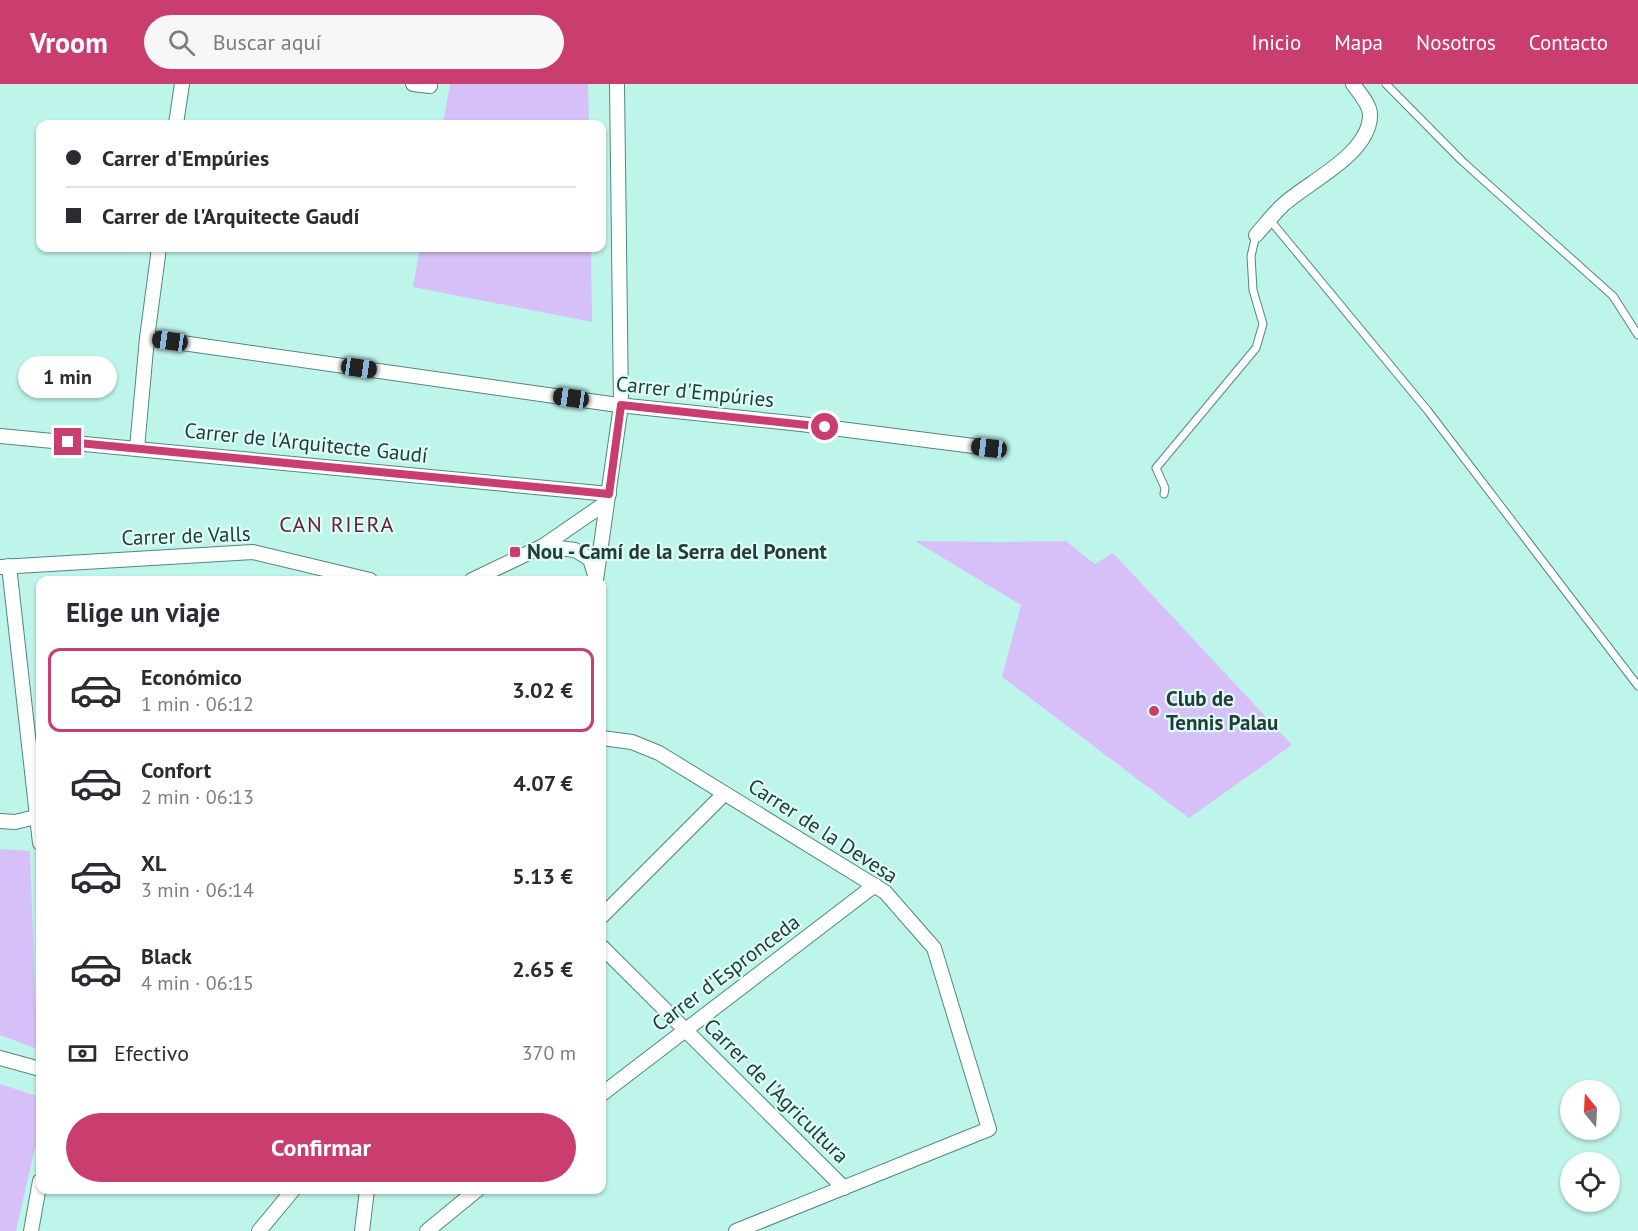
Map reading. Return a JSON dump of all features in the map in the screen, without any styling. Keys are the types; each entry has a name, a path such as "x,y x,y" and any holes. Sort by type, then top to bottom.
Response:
{"street":[{"path":"177,120 182,84"},
{"path":"413,84 430,86"},
{"path":"597,576 621,405 618,84"},
{"path":"1256,235 1284,204 1359,146 1369,126 1371,113 1353,84"},
{"path":"137,448 147,338 158,252"},
{"name":"Carrer d'Empúries","path":"147,338 621,405 801,424 989,448"},
{"name":"Carrer de l'Arquitecte Gaudí","path":"0,436 137,448 608,498"},
{"path":"480,576 543,546 608,498"},
{"path":"543,546 575,550 590,559 595,576"},
{"name":"Carrer de Valls","path":"4,566 253,552 353,576"},
{"path":"4,566 36,795"},
{"name":"Carrer de la Devesa","path":"606,739 632,742 659,753 875,885 885,892 934,948 989,1129 844,1188"},
{"path":"606,912 724,794"},
{"path":"0,821 15,822 36,817"},
{"name":"Carrer d'Espronceda","path":"606,1091 875,885"},
{"name":"Carrer de l'Agricultura","path":"606,951 844,1188"},
{"path":"0,1058 36,1068"},
{"path":"736,1231 844,1188"},
{"path":"32,1231 38,1194"},
{"path":"259,1231 290,1194"},
{"path":"362,1231 367,1194"},
{"path":"427,1231 472,1194"}],"lane":[{"path":"1386,84 1462,160 1613,296 1638,335"},
{"path":"1270,220 1428,411 1638,686"},
{"path":"1164,494 1165,488 1156,468 1256,348 1263,324 1253,290 1251,256 1256,235"}],"shaded area":[{"path":"450,84 588,84 589,120 444,120"},
{"path":"419,252 591,252 592,322 413,287"},
{"name":"Club de Tennis Palau","path":"915,541 1066,541 1095,564 1113,553 1292,745 1189,818 1002,677 1021,605"},
{"path":"0,849 30,851 36,1049 0,1035"},
{"path":"0,1084 36,1096 36,1143 16,1231 0,1231"}],"place":[{"name":"Nou - Camí de la Serra del Ponent","path":"515,552"},
{"name":"Club de Tennis Palau","path":"1154,711"}],"district":[{"name":"CAN RIERA","path":"337,524"}],"route":[{"path":"68,442 609,494 621,405 825,427"}]}
